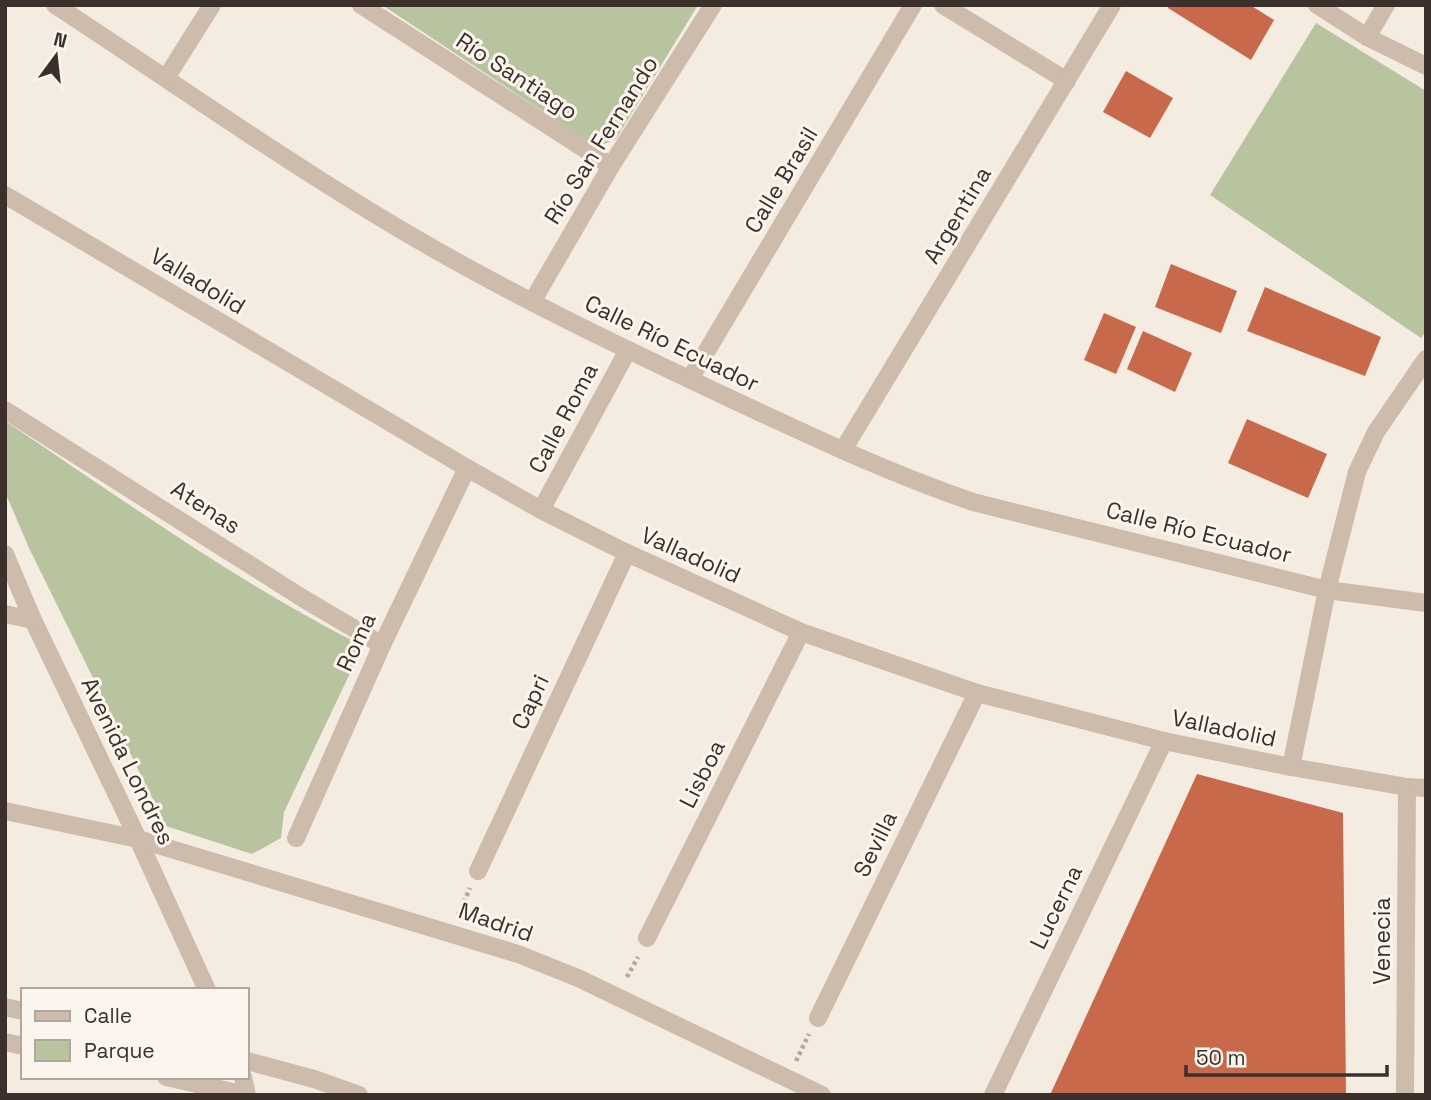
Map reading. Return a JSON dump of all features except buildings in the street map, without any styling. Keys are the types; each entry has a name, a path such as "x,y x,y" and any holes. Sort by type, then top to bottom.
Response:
{"street":[{"name":"Calle Río Ecuador","path":"55,5 372,213 532,302 690,380 924,486 972,502 1327,590 1426,603"},
{"path":"166,78 212,5"},
{"name":"Río Santiago","path":"361,5 611,166"},
{"name":"Río San Fernando","path":"532,302 611,166 713,5"},
{"name":"Calle Brasil","path":"690,380 913,5"},
{"path":"943,5 1067,81"},
{"name":"Argentina","path":"843,450 1112,5"},
{"path":"1317,5 1367,37 1426,66"},
{"path":"1367,37 1387,5"},
{"name":"Valladolid","path":"5,195 541,510 627,553 801,632 977,693 1164,741 1407,788 1426,788"},
{"name":"Calle Roma","path":"541,510 628,350"},
{"path":"1291,767 1327,590 1357,471 1376,432 1426,359"},
{"name":"Atenas","path":"5,410 304,599 382,645"},
{"name":"Roma","path":"296,838 382,645 467,468"},
{"name":"Capri","path":"478,871 627,553"},
{"name":"Avenida Londres","path":"5,554 33,620 206,988"},
{"path":"5,614 33,620"},
{"name":"Lisboa","path":"647,938 801,632"},
{"name":"Sevilla","path":"818,1018 977,693"},
{"name":"Lucerna","path":"993,1095 1164,741"},
{"name":"Venecia","path":"1405,1095 1407,788"},
{"name":"Madrid","path":"5,811 138,839 518,954 618,997 822,1095"},
{"path":"248,1061 314,1079 359,1095"},
{"path":"175,1079 246,1095"}],"path":[{"path":"450,932 478,871"},
{"path":"618,997 647,938"},
{"path":"788,1078 818,1018"}],"green space":[{"path":"382,5 698,5 616,139 597,147"},
{"path":"1316,23 1426,91 1426,331 1421,338 1210,195"},
{"path":"5,421 226,568 363,646 284,812 281,838 252,854 166,826 29,548 5,492"}]}
